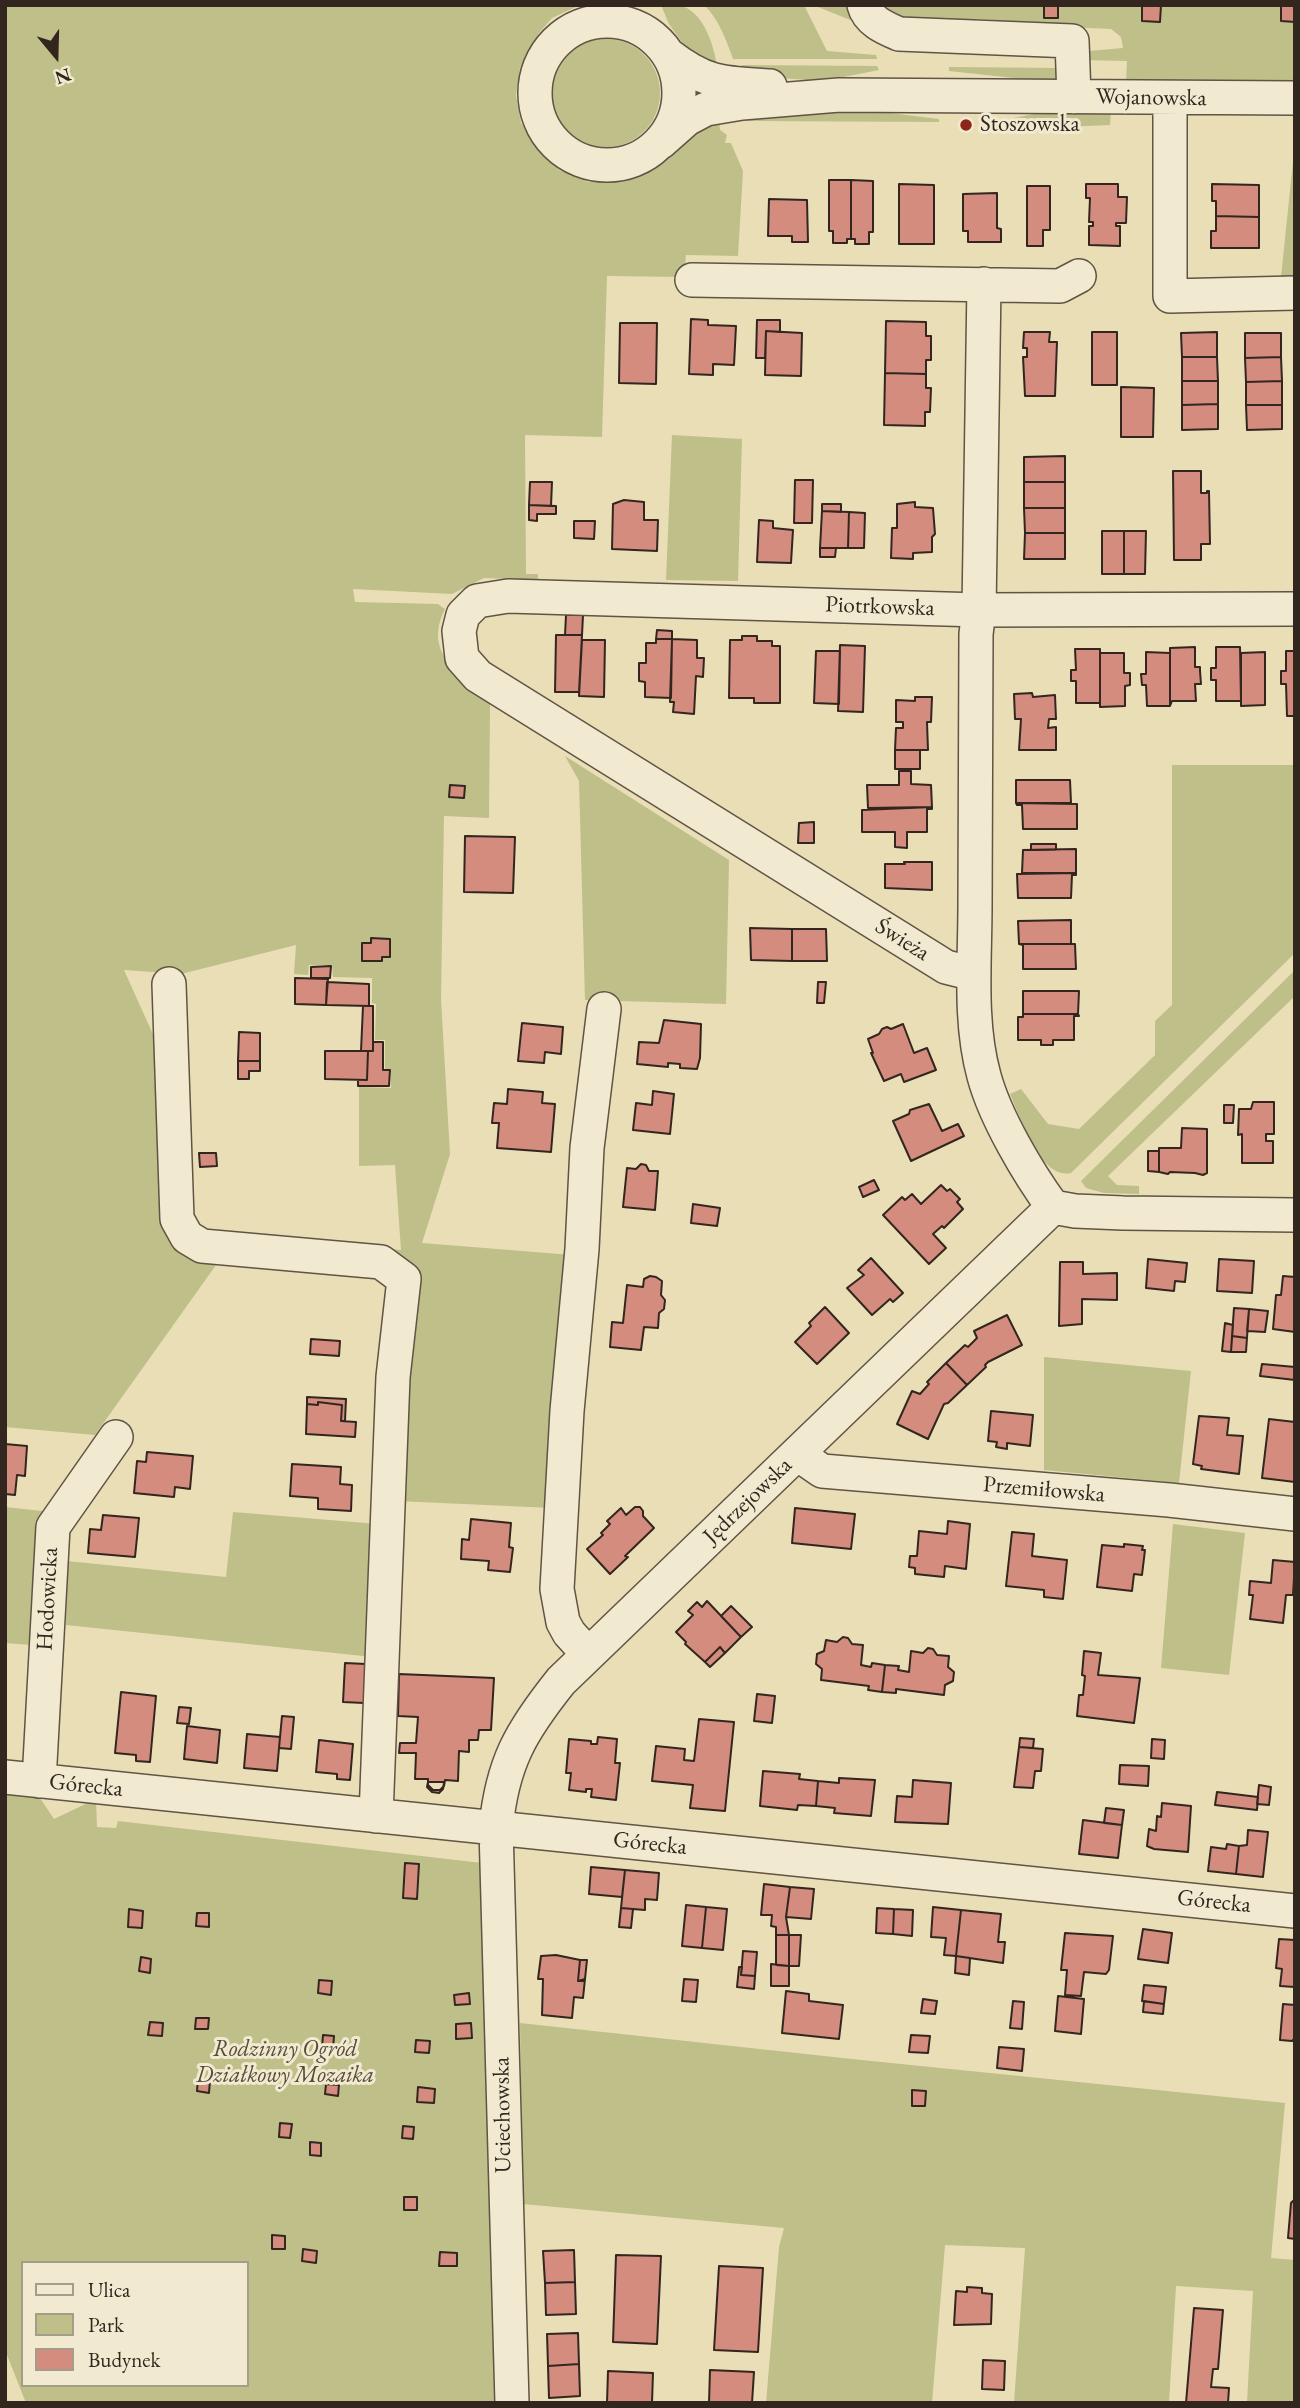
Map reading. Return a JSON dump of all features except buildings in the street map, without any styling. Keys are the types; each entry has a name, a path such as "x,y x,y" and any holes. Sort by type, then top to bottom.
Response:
{"street":[{"path":"603,5 551,45 539,67 534,92 538,117 550,139 569,155 592,164 617,165 641,157 661,142 674,123 680,100 679,77 664,48 649,5"},
{"path":"864,5 864,10 878,24 899,34 1072,41 1074,97"},
{"path":"571,30 593,21 616,20 638,26 664,48"},
{"name":"Wojanowska","path":"664,48 692,72 709,80 839,95"},
{"name":"Wojanowska","path":"661,142 687,119 706,109 742,103 839,95 1295,99"},
{"path":"1170,98 1170,296 1295,293"},
{"path":"692,280 985,284 1070,281"},
{"path":"985,284 979,610 976,634 974,974 976,1038 984,1078 1019,1154 1034,1182 1053,1207 1075,1211 1295,1215"},
{"name":"Piotrkowska","path":"468,608 477,601 508,596 979,610 1295,609"},
{"name":"Świeża","path":"468,608 463,615 460,645 462,658 478,676 946,967 974,974"},
{"path":"169,984 177,1219 187,1237 202,1246 381,1262 404,1279 393,1377 376,1816"},
{"path":"588,1654 563,1622 557,1589 567,1410 582,1249 587,1148 604,1009"},
{"name":"Jędrzejowska","path":"496,1828 499,1797 511,1757 532,1717 561,1681 1053,1207"},
{"name":"Hodowicka","path":"39,1781 53,1527 116,1437"},
{"name":"Przemiłowska","path":"799,1452 822,1471 1169,1500 1295,1514"},
{"name":"Górecka","path":"5,1777 1295,1911"},
{"name":"Uciechowska","path":"496,1828 512,2403"}],"green space":[{"path":"5,5 580,5 552,18 539,33 520,68 516,95 521,123 536,148 559,170 588,182 623,182 650,171 671,156 694,128 719,118 720,130 727,135 725,143 731,143 743,171 738,256 686,255 684,277 607,276 602,437 525,435 526,574 538,574 538,580 484,578 452,594 353,589 355,602 438,604 445,609 439,625 438,639 442,651 457,672 492,700 489,818 444,816 441,999 450,1154 422,1243 572,1255 552,1508 397,1501 411,1280 373,1248 401,1250 395,1165 359,1166 359,1087 391,1088 391,1070 385,1069 385,1040 375,1040 376,1004 372,1003 372,978 333,977 332,965 309,965 308,975 294,974 296,945 181,974 124,970 165,1061 166,1203 221,1258 95,1435 5,1427"},
{"path":"661,5 679,5 696,15 711,42 718,72 695,61 669,24"},
{"path":"704,5 804,5 827,51 876,55 877,59 733,59 718,23"},
{"path":"813,5 1295,5 1295,83 1126,82 1127,61 1081,60 1089,51 1123,48 1121,37 1111,29 1021,25 995,29 995,20 976,19 974,32 870,28"},
{"path":"606,39 627,43 644,55 656,72 660,93 656,114 644,131 627,143 606,147 585,143 568,131 556,114 552,93 556,72 568,55 585,43"},
{"path":"742,65 877,66 879,70 808,80 737,75"},
{"path":"949,67 1061,68 1058,77 1050,82 949,71"},
{"path":"857,109 939,119 939,122 746,121 740,116"},
{"path":"1056,110 1111,110 1110,125 1013,129 1013,118"},
{"path":"1294,152 1295,277 1281,277"},
{"path":"672,435 742,439 738,581 666,580"},
{"path":"565,756 729,860 726,1004 585,1000 579,781"},
{"path":"1172,765 1295,765 1295,953 1071,1173 1060,1173 1041,1157 1010,1094 1021,1089 1048,1124 1079,1129 1155,1055 1155,1021 1172,1005"},
{"path":"1295,970 1295,996 1108,1176 1117,1185 1139,1186 1139,1194 1104,1193 1086,1188 1081,1181"},
{"path":"1044,1357 1191,1371 1179,1483 1044,1470"},
{"path":"5,1507 42,1511 31,1645 5,1643"},
{"path":"233,1512 378,1524 373,1657 66,1625 67,1561 226,1577"},
{"path":"1173,1524 1245,1533 1229,1675 1161,1668"},
{"name":"Rodzinny Ogród Działkowy Mozaika","path":"5,1788 36,1792 54,1819 96,1799 97,1827 116,1828 118,1821 482,1863 502,2403 26,2403 5,2350"},
{"path":"520,2023 1285,2103 1271,2258 1295,2260 1295,2403 1247,2403 1253,2291 1176,2286 1169,2403 1014,2403 1025,2248 945,2245 932,2403 766,2403 779,2247 784,2228 523,2204"}],"place":[{"name":"Stoszowska","path":"966,125"}]}
